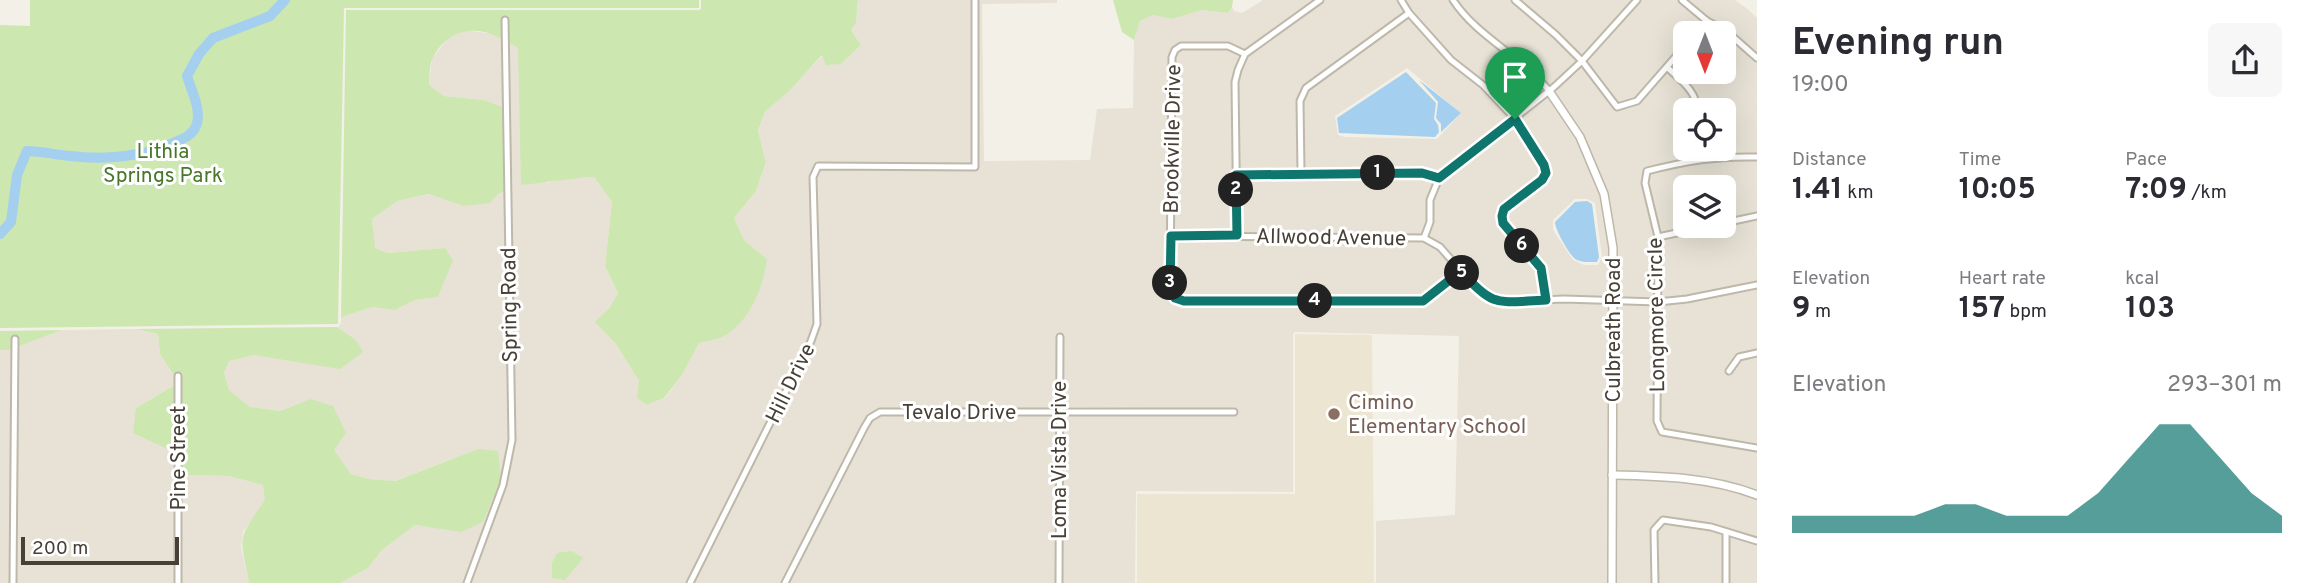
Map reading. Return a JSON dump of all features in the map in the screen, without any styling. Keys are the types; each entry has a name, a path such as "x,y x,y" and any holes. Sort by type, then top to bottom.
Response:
{"street":[{"name":"Hill Drive","path":"690,583 817,324 813,177 818,166 975,167 975,0"},
{"path":"1237,235 1238,70 1245,54 1320,0"},
{"path":"1401,0 1409,13 1451,60 1483,85 1515,119 1544,165 1546,173 1542,180 1504,209 1502,216 1503,223 1541,268 1546,300"},
{"name":"Culbreath Road","path":"1453,0 1468,19 1521,62 1549,91 1580,136 1604,194 1613,248 1612,583"},
{"path":"1515,0 1583,61 1617,107 1637,102 1673,60"},
{"path":"1423,238 1430,222 1430,200 1439,178 1515,119 1583,61 1637,0"},
{"path":"1682,0 1707,21"},
{"path":"1301,173 1300,101 1306,88 1409,13"},
{"name":"Spring Road","path":"467,583 503,485 512,440 505,20"},
{"path":"1736,40 1757,58"},
{"name":"Brookville Drive","path":"1245,54 1228,46 1181,46 1175,50 1172,57 1170,290 1175,298 1184,301 1423,301 1461,271"},
{"path":"1667,67 1690,89 1695,98"},
{"name":"Longmore Circle","path":"1736,156 1757,157"},
{"name":"Longmore Circle","path":"1688,161 1647,171 1645,183 1658,237 1657,421 1662,432 1757,448"},
{"path":"1236,175 1422,173 1439,178"},
{"path":"1736,220 1757,216"},
{"path":"1658,237 1673,234"},
{"name":"Allwood Avenue","path":"1171,236 1423,238 1440,247 1482,295 1499,302 1613,299 1658,302 1757,285"},
{"name":"Loma Vista Drive","path":"1059,583 1060,337"},
{"path":"13,583 15,339"},
{"path":"1729,371 1739,357 1757,353"},
{"name":"Pine Street","path":"178,376 178,583"},
{"name":"Tevalo Drive","path":"785,583 870,418 880,412 1234,412"},
{"path":"1612,475 1667,477 1741,488 1757,495"},
{"path":"1655,583 1654,530 1663,520 1711,527 1757,541"},
{"path":"1726,532 1726,583"}],"shaded area":[{"path":"858,0 973,0 973,164 816,164 811,177 814,324 809,340 687,583 470,583 506,487 514,441 508,42 518,48 546,183 569,178 594,177 612,202 605,266 618,293 596,322 616,344 639,381 647,405 665,398 682,375 699,343 725,336 767,259 744,240 734,218 756,191 766,164 758,132 765,112 823,55 841,64 861,45 851,30 856,23"},
{"path":"978,0 1057,0 1057,3 982,4 984,161 1090,160 1097,109 1133,108 1134,40 1140,21 1153,15 1172,19 1202,10 1228,13 1232,7 1234,11 1242,13 1263,0 1315,0 1245,50 1228,43 1181,43 1172,48 1169,57 1168,292 1174,300 1184,304 1423,304 1460,275 1480,297 1498,305 1611,302 1609,583 1376,583 1376,521 1455,515 1459,336 1295,332 1293,492 1136,491 1135,583 1062,583 1061,414 1236,415 1237,409 1062,407 1063,334 1058,333 1056,408 879,409 868,416 861,427 782,583 693,583 814,343 820,325 816,178 820,170 975,170 978,167"},
{"path":"1325,0 1398,0 1405,12 1304,87 1297,101 1299,170 1239,172 1238,82 1247,56"},
{"path":"1404,0 1511,0 1578,61 1549,87 1540,75 1536,77 1533,81 1544,91 1515,115 1485,83 1453,58"},
{"path":"1520,0 1633,0 1582,57"},
{"path":"1640,0 1678,0 1702,21 1673,21 1673,55 1636,99 1617,104 1586,62"},
{"path":"1687,0 1735,0 1750,11 1757,18 1757,54 1736,36 1736,21 1714,21"},
{"path":"1409,16 1450,63 1482,88 1511,118 1438,174 1422,170 1304,170 1303,102 1308,91","holes":["1407,68 1461,113 1437,139 1345,137 1338,135 1335,116"]},
{"path":"465,30 493,34 502,39 503,107 484,100 444,96 429,85 432,59 450,35"},
{"path":"1736,43 1757,61 1757,154 1736,153 1736,98 1698,98 1689,84 1736,84"},
{"path":"1181,49 1228,49 1242,55 1233,82 1234,232 1174,233 1174,58"},
{"path":"1582,66 1615,109 1628,109 1639,104 1667,72 1673,77 1673,84 1680,84 1692,98 1673,98 1673,161 1676,161 1647,168 1642,182 1655,237 1656,298 1616,296 1606,193 1553,92"},
{"path":"1548,95 1578,138 1601,195 1610,248 1610,296 1548,297 1544,267 1506,222 1507,211 1549,175 1546,163 1519,119","holes":["1575,199 1587,199 1595,203 1602,257 1598,265 1584,265 1573,260 1553,230 1553,220"]},
{"path":"1514,123 1543,172 1540,178 1503,206 1499,216 1501,225 1539,270 1543,297 1500,299 1483,292 1442,245 1427,237 1433,222 1433,200 1441,179"},
{"path":"1757,160 1757,213 1736,217 1736,175 1673,175 1673,230 1660,233 1647,183 1649,174 1711,161"},
{"path":"1421,176 1435,180 1428,199 1428,221 1422,235 1240,232 1239,178"},
{"path":"505,191 509,440 501,485 464,583 340,583 368,568 382,550 415,525 438,528 478,449 394,481 351,474 333,450 310,399 280,411 249,407 229,390 224,373 229,360 254,355 277,357 355,339 337,327 342,317 372,307 395,310 415,300 438,297 446,277 445,248 387,253 374,248 372,219 397,201 430,194 463,206"},
{"path":"1757,219 1757,282 1686,296 1661,298 1660,239 1673,236 1736,238 1736,223"},
{"path":"1174,239 1423,241 1439,249 1457,271 1422,298 1184,298 1176,295 1173,290"},
{"path":"1757,288 1757,350 1737,355 1726,371 1730,375 1741,360 1757,356 1757,445 1664,429 1660,421 1661,305"},
{"path":"1616,302 1656,305 1654,421 1660,433 1757,452 1757,491 1741,485 1667,474 1615,472"},
{"path":"136,329 158,334 160,354 175,377 175,385 136,408 174,452 175,583 16,583 17,347 62,330"},
{"name":"Cimino Elementary School","path":"1295,334 1372,335 1374,583 1137,583 1137,494 1295,494"},
{"path":"0,350 12,350 11,583 0,583"},
{"path":"1056,414 1057,583 788,583 872,420 881,415"},
{"path":"181,475 229,476 263,485 266,500 243,532 241,547 249,583 181,583"},
{"path":"1615,478 1667,480 1740,491 1757,498 1757,538 1711,524 1664,517 1651,530 1652,583 1615,583"},
{"path":"1664,523 1710,530 1724,535 1723,583 1658,583 1657,531"},
{"path":"1729,536 1757,545 1757,583 1729,583"}],"green space":[{"name":"Lithia Springs Park","path":"30,0 699,0 699,8 344,8 338,324 0,328 0,25 30,26"},
{"path":"701,0 858,0 856,23 851,30 861,45 841,64 826,65 822,55 790,90 765,112 758,131 766,163 756,191 734,218 744,240 767,259 759,291 749,311 735,328 723,336 699,343 682,375 664,398 647,405 637,398 639,381 616,344 595,322 610,307 618,293 605,266 612,202 594,177 521,185 518,48 508,42 507,16 502,17 502,39 492,34 472,31 454,35 446,41 432,61 429,85 444,96 484,100 503,107 505,191 490,203 463,206 429,194 397,201 372,219 375,248 387,253 445,248 453,260 438,297 415,300 395,310 372,307 342,317 341,321 346,10 699,10"},
{"path":"1113,0 1233,0 1228,13 1202,10 1172,19 1153,15 1140,21 1134,40 1122,32"},
{"path":"337,327 355,339 363,352 340,369 254,355 229,361 224,373 229,390 250,407 280,411 310,399 333,406 346,433 334,450 351,474 369,479 395,481 478,449 498,451 501,478 483,522 461,532 415,525 382,550 368,568 340,583 249,583 243,539 249,524 265,500 263,485 229,476 181,475 180,373 175,373 175,377 160,354 158,334 136,329"},
{"path":"62,330 17,347 17,337 12,336 12,350 0,350 0,331"},
{"path":"175,385 175,474 174,452 133,433 136,408"},
{"path":"572,551 583,558 565,580 552,578 552,563 557,553"}],"water":[{"path":"1406,72 1436,103 1434,119 1439,132 1435,137 1339,133 1337,118"},
{"path":"1419,80 1461,113 1441,132 1441,124 1436,118 1438,102"},
{"path":"1587,201 1592,204 1599,257 1597,262 1574,258 1562,240 1555,222 1575,202"}],"waterway":[{"path":"0,234 11,222 17,175 27,151 110,157 149,152 191,134 198,117 197,105 187,76 199,54 213,38 270,16 285,0"}],"place":[{"name":"Cimino Elementary School","path":"1334,414"}],"route":[{"path":"1515,119 1544,165 1546,173 1542,180 1504,209 1503,223 1541,268 1546,300 1499,302 1482,295 1461,271 1423,301 1184,301 1175,298 1170,290 1171,236 1237,235 1236,175 1422,173 1439,178 1515,119"}]}
